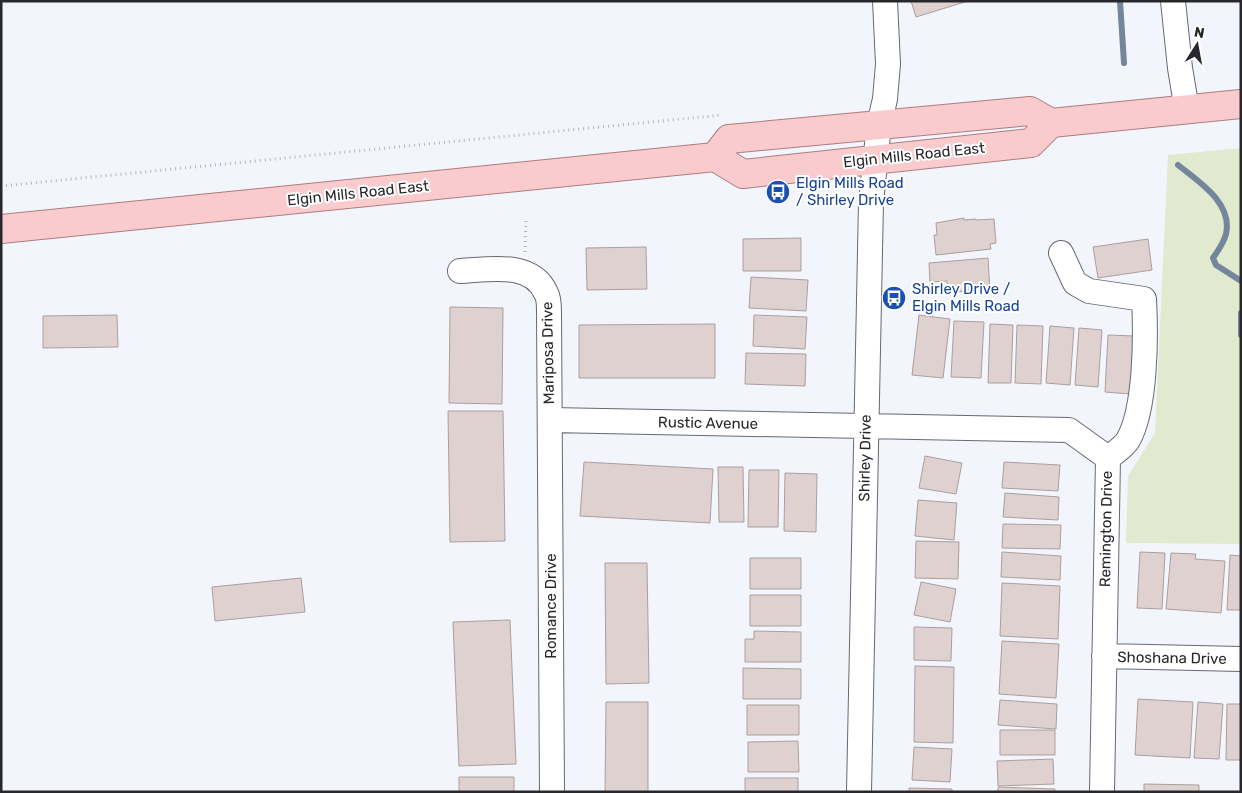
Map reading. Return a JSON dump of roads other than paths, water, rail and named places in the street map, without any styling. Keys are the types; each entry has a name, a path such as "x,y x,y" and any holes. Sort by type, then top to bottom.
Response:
{"main road":[{"path":"714,157 729,139 1030,111 1051,123 1241,104"},
{"name":"Elgin Mills Road East","path":"1,229 714,157 743,174 1031,143 1051,123"}],"street":[{"name":"Shirley Drive","path":"859,792 870,202 879,125 885,99 888,64 885,1"},
{"path":"1173,1 1180,68 1187,110"},
{"path":"1061,253 1075,282 1089,291 1144,299 1146,335 1138,414 1127,442 1108,458"},
{"name":"Mariposa Drive","path":"460,271 514,269 538,280 547,294 549,312 550,420"},
{"name":"Rustic Avenue","path":"550,420 812,426 866,425"},
{"name":"Romance Drive","path":"550,420 552,792"},
{"name":"Remington Drive","path":"866,425 1069,430 1108,458 1102,792"},
{"name":"Shoshana Drive","path":"1104,656 1241,659"}],"waterway":[{"path":"1120,1 1124,63"},
{"path":"1178,165 1213,194 1219,203 1227,223 1226,234 1213,258 1216,265 1241,281"},
{"path":"1241,313 1241,335"}],"place":[{"name":"Elgin Mills Road / Shirley Drive","path":"778,192"},
{"name":"Shirley Drive / Elgin Mills Road","path":"894,298"}]}
